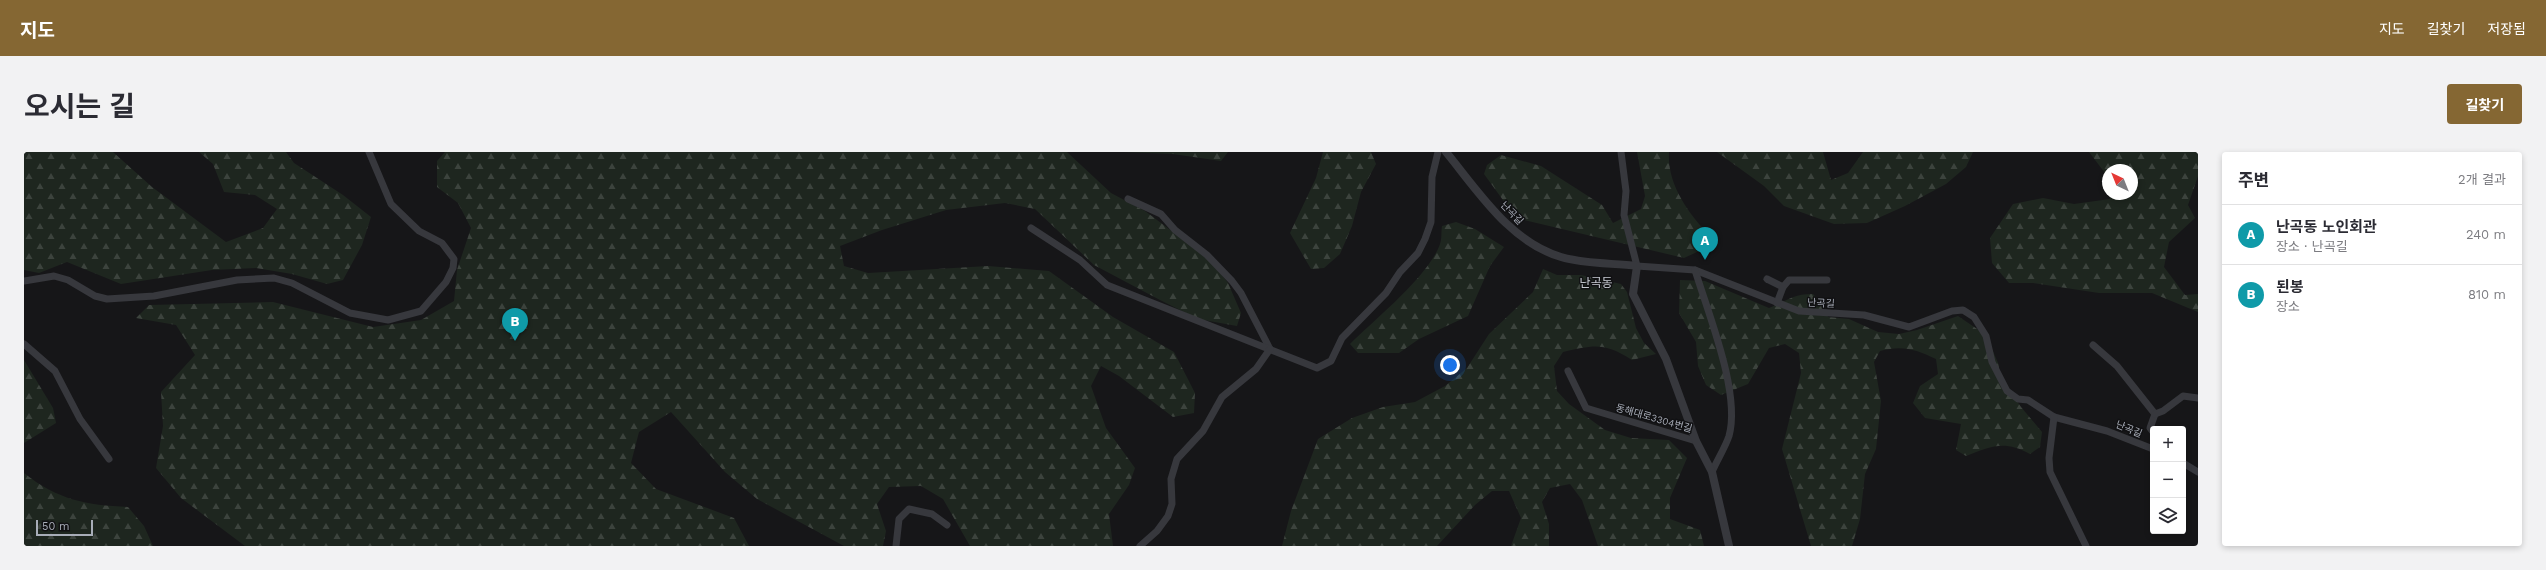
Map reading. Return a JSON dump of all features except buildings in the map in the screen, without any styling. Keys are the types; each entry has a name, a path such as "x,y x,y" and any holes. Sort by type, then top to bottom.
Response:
{"street":[{"path":"24,281 54,276 68,280 94,296 107,299 154,296 237,280 274,278 292,283 350,313 388,320 421,311 446,282 453,268 454,259 442,243 419,231 391,204 378,168 369,152"},
{"path":"1031,228 1080,260 1107,285 1270,350 1296,358 1311,367 1325,366 1331,361 1342,338 1386,293 1400,272 1418,253 1426,239 1431,222 1432,177 1438,152"},
{"name":"난곡길","path":"1446,152 1505,221 1539,249 1562,257 1637,266 1695,270 1799,311 1864,315 1874,319 1909,327 1952,311 1963,310 1974,317 1986,336 1992,362 2007,391 2018,399 2028,400 2054,417 2107,430 2150,448"},
{"path":"1621,152 1626,191 1624,215 1637,266 1633,294 1666,359 1696,441"},
{"path":"1128,199 1161,214 1174,230 1207,255 1232,280 1242,293 1270,350"},
{"path":"1695,270 1716,336 1732,402 1729,436 1712,472"},
{"path":"1767,279 1783,286"},
{"path":"1777,303 1783,286 1789,280 1828,280"},
{"path":"24,344 55,371 80,419 109,459"},
{"path":"2093,345 2117,366 2155,414"},
{"path":"1140,546 1157,531 1168,516 1172,504 1171,479 1177,459 1203,430 1222,397 1256,369 1270,350"},
{"name":"동해대로3304번길","path":"1568,371 1586,408 1696,441 1712,472 1729,546"},
{"path":"2151,426 2155,414 2163,411 2182,396 2198,398"},
{"path":"2054,417 2049,458 2050,472 2086,546"},
{"path":"2186,465 2198,472"},
{"path":"896,546 899,519 909,509 932,514 947,525"}],"green space":[{"path":"24,152 113,152 152,187 226,242 263,228 277,209 255,195 224,192 213,164 199,152 286,152 294,163 343,195 371,217 362,245 343,280 327,284 292,274 256,268 212,270 121,284 67,262 39,273 24,270"},
{"path":"445,152 1067,152 1111,193 1145,211 1209,259 1228,283 1241,313 1237,326 1198,319 1094,265 1035,209 1005,203 946,210 882,230 840,246 844,266 868,273 988,266 1049,271 1113,317 1174,352 1195,393 1194,413 1173,417 1119,376 1101,366 1091,386 1106,428 1135,468 1129,485 1109,514 1113,546 970,546 943,499 921,486 889,487 877,504 886,531 883,546 844,546 757,499 725,472 671,412 639,432 631,463 656,489 734,518 749,546 245,546 181,498 156,468 163,426 161,392 195,355 176,325 136,318 149,305 273,302 373,327 421,320 454,301 457,270 471,228 458,203 437,187 437,161"},
{"path":"1123,152 1228,152 1221,161 1173,154"},
{"path":"1323,152 1371,152 1376,164 1361,192 1352,226 1340,254 1324,268 1311,269 1290,233 1316,178"},
{"path":"1637,152 1669,152 1669,164 1675,187 1687,208 1709,235 1710,246 1684,258 1516,218 1484,174 1487,165 1501,155 1541,166 1602,205 1613,223 1641,209 1645,196"},
{"path":"1717,152 1823,152 1831,180 1848,173 1863,152 1973,152 1966,167 1946,184 1905,206 1867,223 1834,224 1784,206 1764,186"},
{"path":"2089,152 2198,152 2198,176 2188,205 2195,218 2169,242 2164,267 2185,295 2198,294 2198,312 2152,293 2099,293 2033,283 2009,283 1992,263 1990,238 2013,204 2043,198 2074,204 2103,200 2138,200 2138,164 2102,164 2102,169"},
{"path":"1456,222 1475,229 1504,247 1490,266 1468,316 1419,339 1399,353 1358,353 1350,344 1400,297 1425,270 1440,244 1442,226"},
{"path":"1543,269 1557,275 1581,275 1621,284 1627,292 1636,328 1644,343 1656,354 1632,360 1614,350 1599,347 1583,348 1563,352 1554,366 1557,391 1569,404 1605,430 1631,438 1669,440 1687,458 1670,498 1670,519 1700,530 1704,546 1598,546 1582,500 1570,484 1550,488 1542,502 1549,524 1549,546 1511,546 1521,518 1509,491 1492,491 1475,505 1437,546 1282,546 1291,511 1318,439 1352,418 1383,407 1415,402 1445,386 1467,368 1489,334 1533,292"},
{"path":"1680,280 1705,281 1769,308 1800,295 1813,294 1821,303 1828,317 1849,319 1878,332 1899,334 1917,330 1958,316 1986,335 1998,363 2001,378 2021,407 2042,432 2040,447 2030,454 2013,447 2005,446 1991,447 1966,456 1956,450 1961,424 1925,418 1913,403 1920,386 1938,374 1936,359 1915,350 1902,348 1880,351 1874,362 1881,401 1876,449 1865,474 1860,519 1852,546 1811,546 1782,449 1801,373 1799,353 1785,344 1769,348 1748,384 1721,395 1706,385 1698,366 1696,342 1679,313"},
{"path":"24,360 53,408 56,423 24,443"},
{"path":"24,473 49,489 73,499 99,505 128,507 144,526 153,546 24,546"}],"place":[{"name":"난곡동 노인회관","path":"1705,260"},
{"name":"된봉","path":"515,341"}],"district":[{"name":"난곡동","path":"1596,283"}]}
